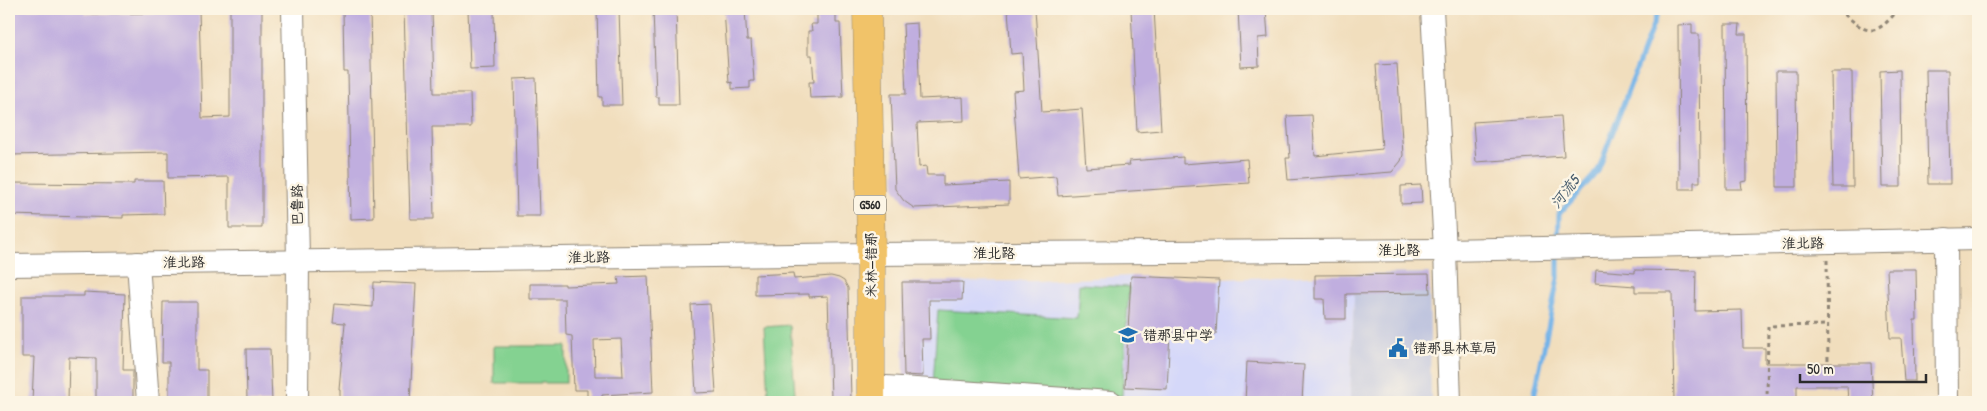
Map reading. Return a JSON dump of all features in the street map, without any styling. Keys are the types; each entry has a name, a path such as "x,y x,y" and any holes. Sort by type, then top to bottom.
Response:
{"highway":[{"name":"米林—错那","path":"867,9 871,394"}],"street":[{"name":"巴鲁路","path":"293,9 298,260 297,402"},
{"path":"1432,9 1445,250 1450,402"},
{"path":"1946,239 1947,402"},
{"name":"淮北路","path":"9,265 871,254 1445,250 1978,239"},
{"path":"138,263 148,402"},
{"path":"871,394 1111,402"}],"path":[{"path":"1838,9 1862,29 1870,31 1887,24 1899,9"},
{"path":"1828,242 1828,363"},
{"path":"1767,402 1768,326 1828,326"}],"shaded area":[{"path":"1429,273 1431,402 1350,402 1355,274"},
{"name":"错那县中学","path":"1355,274 1350,402 904,402 902,282 1037,281 1131,276 1219,280"}],"green space":[{"path":"1079,284 1129,287 1122,396 933,384 938,310 1077,318"},
{"path":"790,325 795,394 768,396 764,327"},
{"path":"494,346 566,346 566,383 494,383"}],"building":[{"path":"9,9 86,9 86,14 165,13 165,9 199,9 202,118 230,117 230,9 262,9 262,228 229,228 229,177 168,178 168,152 9,155"},
{"path":"343,9 370,9 374,218 351,219 348,72 344,72"},
{"path":"404,9 432,9 434,93 470,93 471,127 432,127 434,219 410,219"},
{"path":"468,9 494,9 495,68 470,69"},
{"path":"597,9 619,9 622,105 602,105 602,97 599,97"},
{"path":"653,9 676,9 679,105 659,105 659,97 656,97"},
{"path":"724,9 745,9 747,40 751,40 754,81 750,81 750,88 732,89 732,82 729,83"},
{"path":"817,9 836,9 836,23 840,23 843,97 810,98 809,82 814,82 812,55 808,55 808,31 812,31 811,24 817,24"},
{"path":"1008,9 1035,9 1042,112 1082,109 1086,168 1130,165 1129,161 1183,157 1183,164 1247,159 1249,183 1058,196 1056,176 1019,179 1013,91 1024,90 1022,53 1011,54"},
{"path":"1131,9 1154,9 1161,130 1137,132"},
{"path":"1238,9 1266,9 1268,37 1258,38 1259,66 1241,67"},
{"path":"917,23 920,99 963,97 964,121 917,123 919,167 926,166 927,175 943,175 943,185 1009,182 1009,204 914,208 904,201 895,189 891,94 906,94 903,24"},
{"path":"1692,24 1692,34 1699,34 1700,182 1694,182 1694,189 1679,189 1678,25"},
{"path":"1725,24 1740,24 1739,34 1746,34 1747,181 1741,182 1742,189 1726,189"},
{"path":"1397,64 1403,155 1401,161 1392,172 1288,180 1286,158 1290,158 1287,116 1312,115 1315,156 1382,149 1376,65"},
{"path":"1900,70 1901,187 1882,187 1880,71"},
{"path":"1926,70 1948,70 1950,184 1928,184"},
{"path":"1776,71 1796,71 1797,187 1777,187"},
{"path":"1831,72 1852,72 1853,187 1833,187"},
{"path":"536,78 540,216 517,216 514,79"},
{"path":"1561,116 1564,156 1476,162 1473,122"},
{"path":"134,181 163,181 164,214 123,215 123,218 9,215 9,183 134,184"},
{"path":"1421,185 1422,203 1401,204 1401,186"},
{"path":"1887,269 1916,269 1917,320 1914,320 1915,381 1904,381 1901,338 1890,338"},
{"path":"1596,270 1635,273 1635,270 1696,271 1695,311 1742,310 1743,348 1765,348 1765,363 1871,363 1873,402 1848,402 1847,386 1797,386 1797,402 1674,402 1672,292 1635,292 1635,286 1595,283"},
{"path":"793,273 794,279 831,276 839,278 844,281 848,288 851,398 831,398 828,296 809,297 809,294 755,295 755,275"},
{"path":"1429,274 1430,293 1346,294 1346,319 1325,319 1324,299 1315,299 1315,275"},
{"path":"648,276 653,392 602,395 602,402 587,402 587,390 574,390 572,336 566,335 565,299 530,299 530,284 565,284 565,286 619,284 618,277","holes":["621,339 623,376 595,376 594,340"]},
{"path":"1131,276 1219,280 1216,334 1170,332 1167,389 1125,387"},
{"path":"374,282 416,284 410,402 340,402 339,389 345,323 333,322 335,304 373,307"},
{"path":"902,282 963,282 962,300 929,300 930,339 922,339 923,376 904,375"},
{"path":"84,292 125,294 123,370 133,370 133,402 96,402 96,358 69,357 68,402 32,402 34,357 22,357 22,296 84,296"},
{"path":"163,302 197,302 197,370 207,370 207,402 169,402 169,362 162,362"},
{"path":"710,304 716,392 696,393 691,305"},
{"path":"246,349 270,349 272,402 247,402"},
{"path":"1247,362 1304,365 1302,402 1245,402"}],"waterway":[{"name":"河流5","path":"1558,242 1559,214 1598,171 1659,9"},
{"name":"河流5","path":"1533,402 1558,278 1558,253"}],"place":[{"name":"错那县中学","path":"1128,335"},
{"name":"错那县林草局","path":"1398,348"}]}
